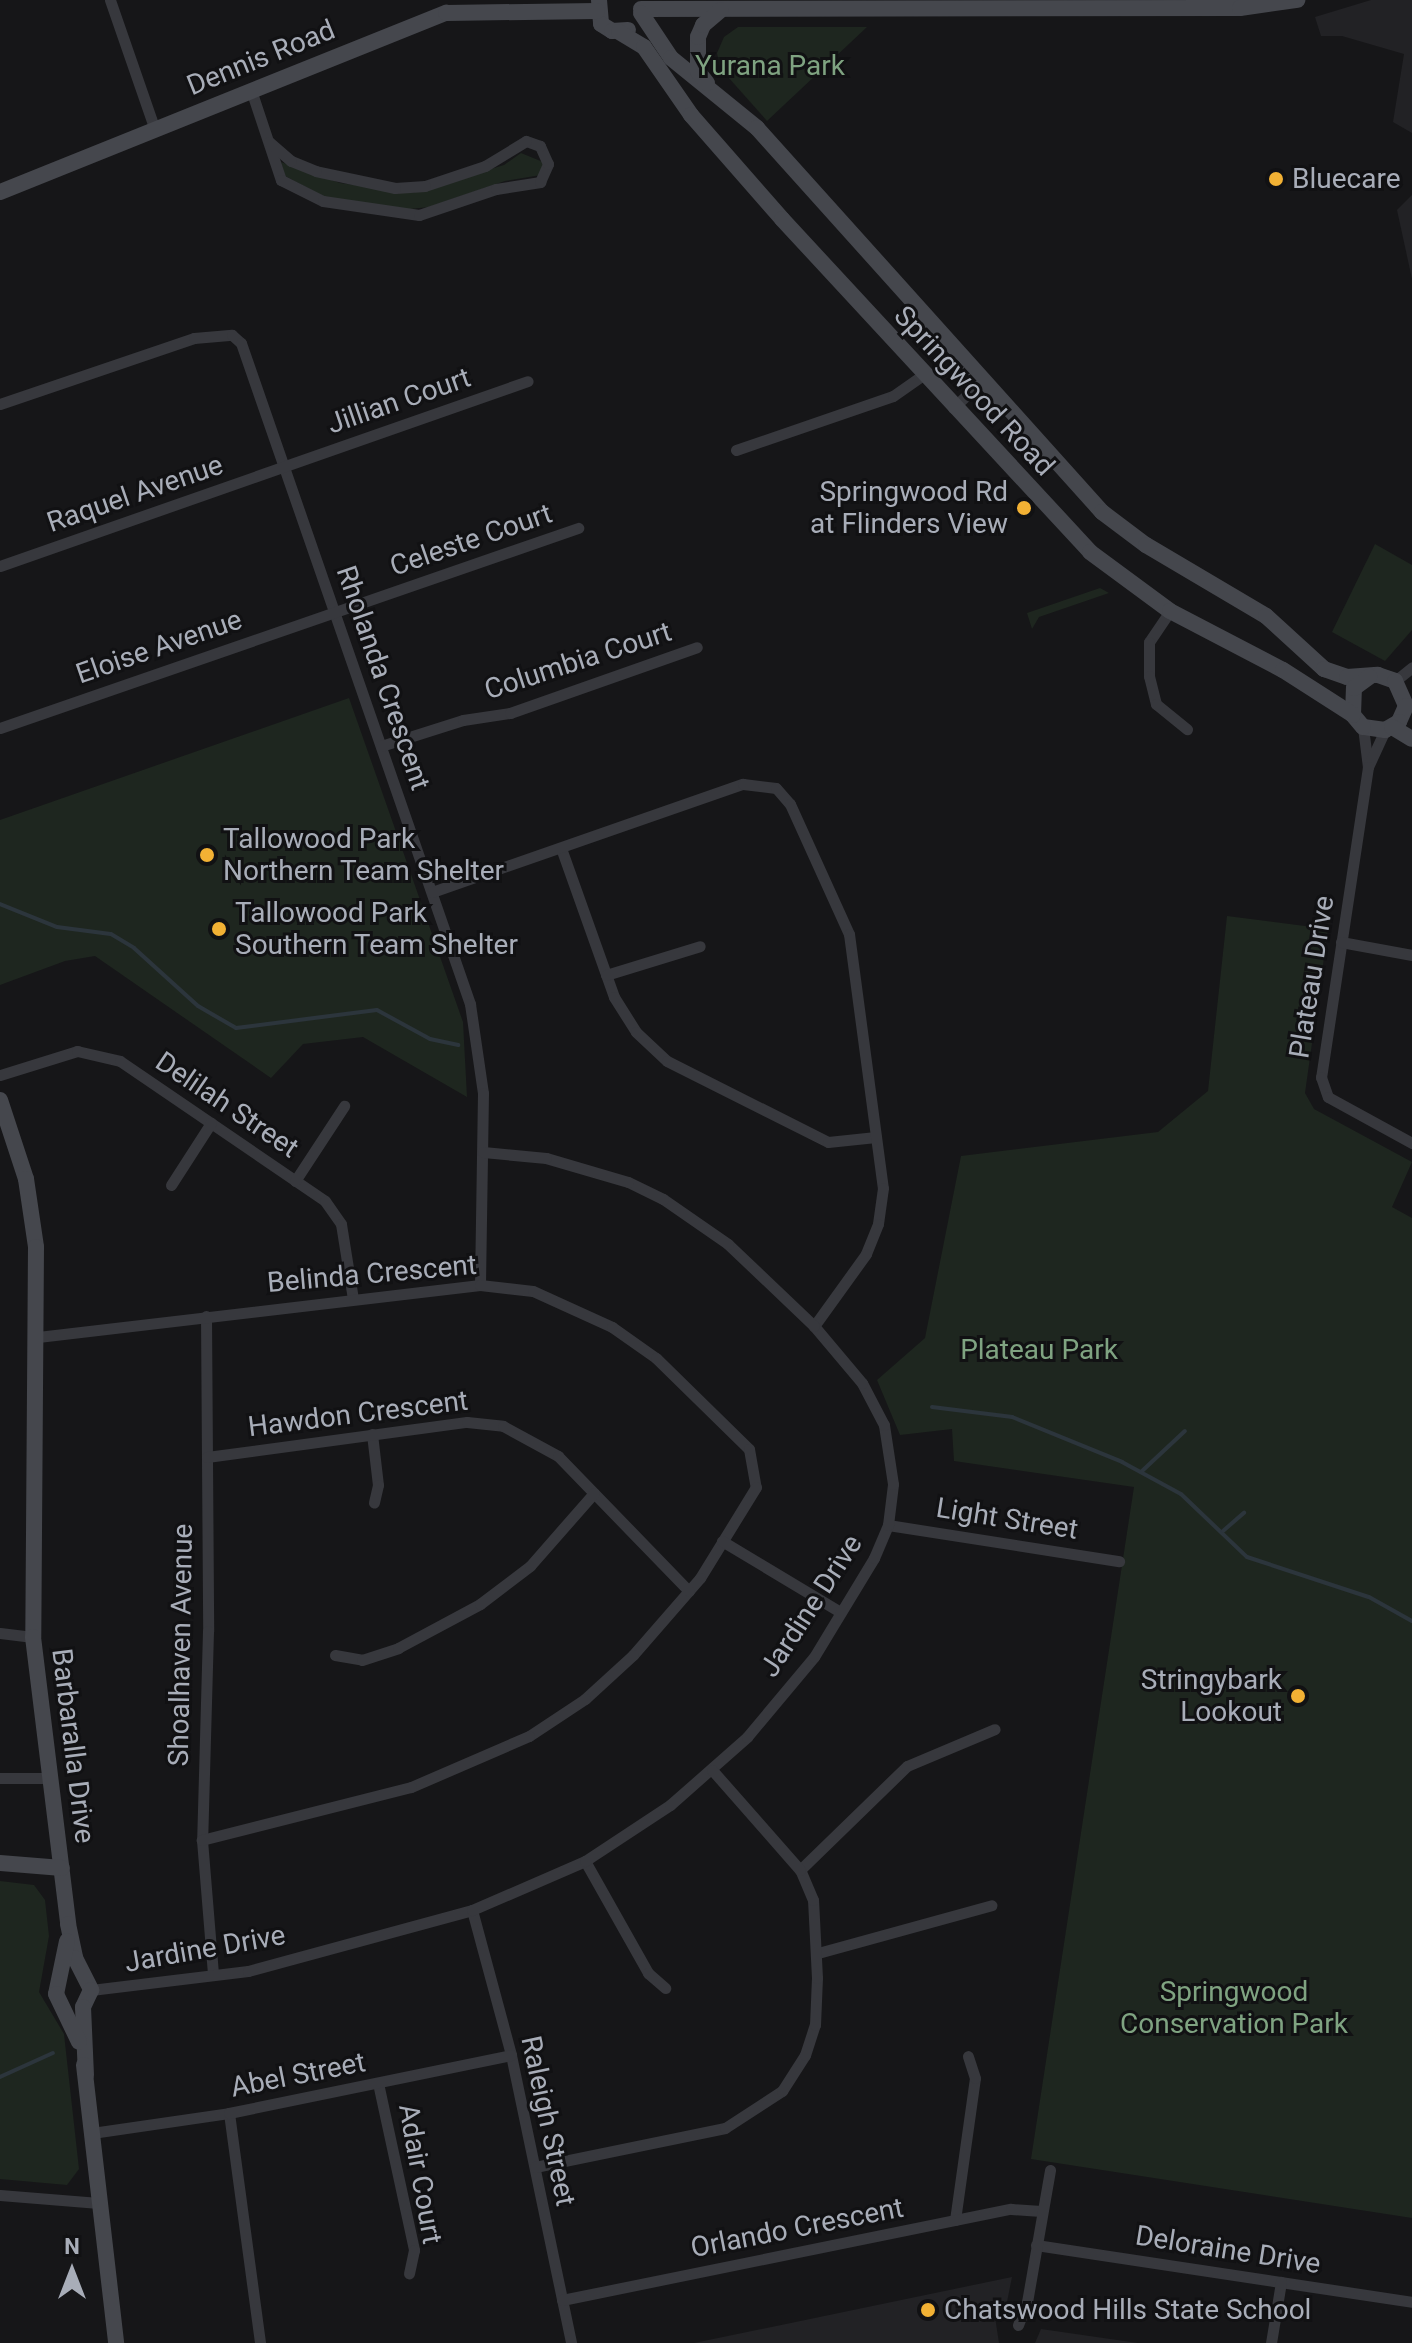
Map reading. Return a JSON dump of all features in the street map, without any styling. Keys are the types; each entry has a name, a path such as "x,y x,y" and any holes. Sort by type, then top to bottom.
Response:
{"street":[{"path":"110,0 155,130"},
{"path":"541,10 561,0"},
{"path":"619,32 631,29 640,7 721,10 1240,8 1297,0"},
{"name":"Dennis Road","path":"0,192 446,13 541,10 598,3"},
{"name":"Springwood Road","path":"598,3 606,28 619,32 657,62 691,115 953,408 1090,552 1170,611 1283,670 1358,721"},
{"name":"Springwood Road","path":"640,7 671,58 757,128 1065,475 1127,532 1266,616 1324,669 1347,677 1369,677"},
{"path":"718,97 698,72 697,55 703,25 721,10"},
{"path":"251,90 269,142 287,186 323,201 401,215 540,182 548,164 540,146 526,141 485,166 425,186 395,188 316,171 291,161 269,142"},
{"name":"Rholanda Crescent","path":"0,404 194,338 232,335 250,362 432,892 476,1032 483,1152 480,1285"},
{"path":"736,450 893,396 923,375"},
{"name":"Jillian Court","path":"285,467 528,381"},
{"path":"953,408 981,382"},
{"name":"Raquel Avenue","path":"0,566 285,467"},
{"name":"Celeste Court","path":"334,612 578,528"},
{"path":"1170,611 1149,642 1149,676 1156,704 1187,729"},
{"name":"Eloise Avenue","path":"0,728 334,612"},
{"name":"Columbia Court","path":"381,746 463,720 510,713 697,647"},
{"path":"1395,681 1412,667"},
{"path":"1388,729 1404,714 1408,700 1395,681 1369,677 1354,688 1358,721 1412,739"},
{"name":"Plateau Drive","path":"1358,721 1368,767"},
{"name":"Plateau Drive","path":"1388,729 1368,767 1341,942 1323,1089 1328,1097 1412,1143"},
{"path":"432,892 743,784 776,788 790,804 849,934 883,1188 878,1224 866,1254 814,1326"},
{"path":"561,848 606,975 636,1032 667,1061 828,1142 876,1137"},
{"path":"1341,942 1412,955"},
{"path":"606,975 700,946"},
{"name":"Delilah Street","path":"0,1075 77,1051 104,1055 325,1201 341,1224 353,1299"},
{"name":"Barbaralla Drive","path":"0,1100 28,1192 36,1247 38,1337 33,1637 68,1924 87,1984"},
{"path":"295,1181 344,1106"},
{"path":"171,1185 211,1123"},
{"name":"Jardine Drive","path":"87,1984 248,1971 472,1910 585,1861 628,1835 712,1770 790,1686 874,1558 888,1525 893,1484 884,1425 862,1383 814,1326 728,1244 663,1199 573,1165 483,1152"},
{"name":"Belinda Crescent","path":"38,1337 480,1285 533,1291 612,1327 656,1358 749,1449 756,1487 689,1591 614,1672 529,1736 411,1787 202,1840"},
{"name":"Shoalhaven Avenue","path":"206,1316 202,1840 213,1973"},
{"name":"Hawdon Crescent","path":"207,1457 467,1422 503,1426 558,1456 689,1591"},
{"path":"372,1434 378,1485 374,1503"},
{"path":"335,1655 362,1660 398,1648 480,1604 530,1566 594,1493"},
{"name":"Light Street","path":"888,1525 1119,1561"},
{"path":"722,1541 840,1612"},
{"path":"0,1633 33,1637"},
{"path":"800,1870 907,1766 995,1729"},
{"path":"535,2167 725,2128 758,2111 782,2091 805,2055 815,2025 818,1953 813,1900 800,1870 712,1770"},
{"path":"0,1778 52,1778"},
{"path":"585,1861 648,1973 665,1988"},
{"path":"0,1863 62,1868"},
{"path":"818,1953 992,1905"},
{"name":"Raleigh Street","path":"472,1910 511,2055 571,2343"},
{"name":"Barbaralla Drive","path":"68,1924 56,1994 75,2007 86,2075 116,2343"},
{"path":"60,1982 68,1976 87,1984 75,2007"},
{"name":"Abel Street","path":"92,2133 229,2113 511,2055"},
{"path":"955,2220 975,2078 968,2056"},
{"name":"Adair Court","path":"378,2083 414,2250 409,2273"},
{"path":"229,2113 260,2343"},
{"path":"1018,2325 1050,2170"},
{"path":"0,2195 99,2203"},
{"name":"Orlando Crescent","path":"562,2300 1011,2209 1041,2211"},
{"name":"Deloraine Drive","path":"1036,2245 1412,2302"},
{"path":"1271,2343 1281,2282"}],"shaded area":[{"path":"1371,0 1412,0 1412,133 1393,122 1404,54 1342,36 1321,36 1315,17"},
{"path":"1412,195 1412,279 1397,210"},
{"name":"Chatswood Hills State School","path":"1012,2277 1007,2302 995,2317 999,2343 694,2343"},
{"name":"Chatswood Hills State School","path":"1041,2329 1138,2343 1035,2343"}],"green space":[{"name":"Yurana Park","path":"738,27 867,27 767,121 720,68 717,53 724,37"},
{"path":"521,153 543,162 541,175 505,181 429,207 401,210 327,198 285,176 281,162 340,183 412,193 504,165"},
{"path":"1375,544 1412,565 1412,630 1385,661 1332,632"},
{"path":"1100,588 1109,593 1039,617 1032,629 1027,613"},
{"path":"349,698 463,1022 467,1097 363,1037 303,1044 271,1078 95,956 65,961 0,985 0,820"},
{"name":"Springwood Conservation Park","path":"1227,916 1328,929 1305,1093 1314,1109 1412,1162 1392,1207 1412,1218 1412,2218 1031,2159 1134,1487 954,1461 952,1429 900,1435 877,1380 925,1338 961,1156 1158,1132 1208,1091"},
{"path":"0,1881 34,1885 45,1900 49,1936 39,1992 64,2034 79,2169 67,2185 0,2179"}],"waterway":[{"path":"0,904 57,927 111,934 134,948 198,1006 236,1028 377,1010 430,1039 458,1045"},
{"path":"932,1407 1012,1417 1122,1462 1181,1494 1247,1557 1369,1597 1412,1621"},
{"path":"1141,1472 1185,1431"},
{"path":"1223,1531 1244,1513"},
{"path":"0,2077 53,2053"}],"place":[{"name":"Bluecare","path":"1276,179"},
{"name":"Springwood Rd at Flinders View","path":"1024,508"},
{"name":"Tallowood Park Northern Team Shelter","path":"207,855"},
{"name":"Tallowood Park Southern Team Shelter","path":"219,929"},
{"name":"Stringybark Lookout","path":"1298,1696"},
{"name":"Chatswood Hills State School","path":"928,2310"}],"park label":[{"name":"Plateau Park","path":"1039,1350"}]}
